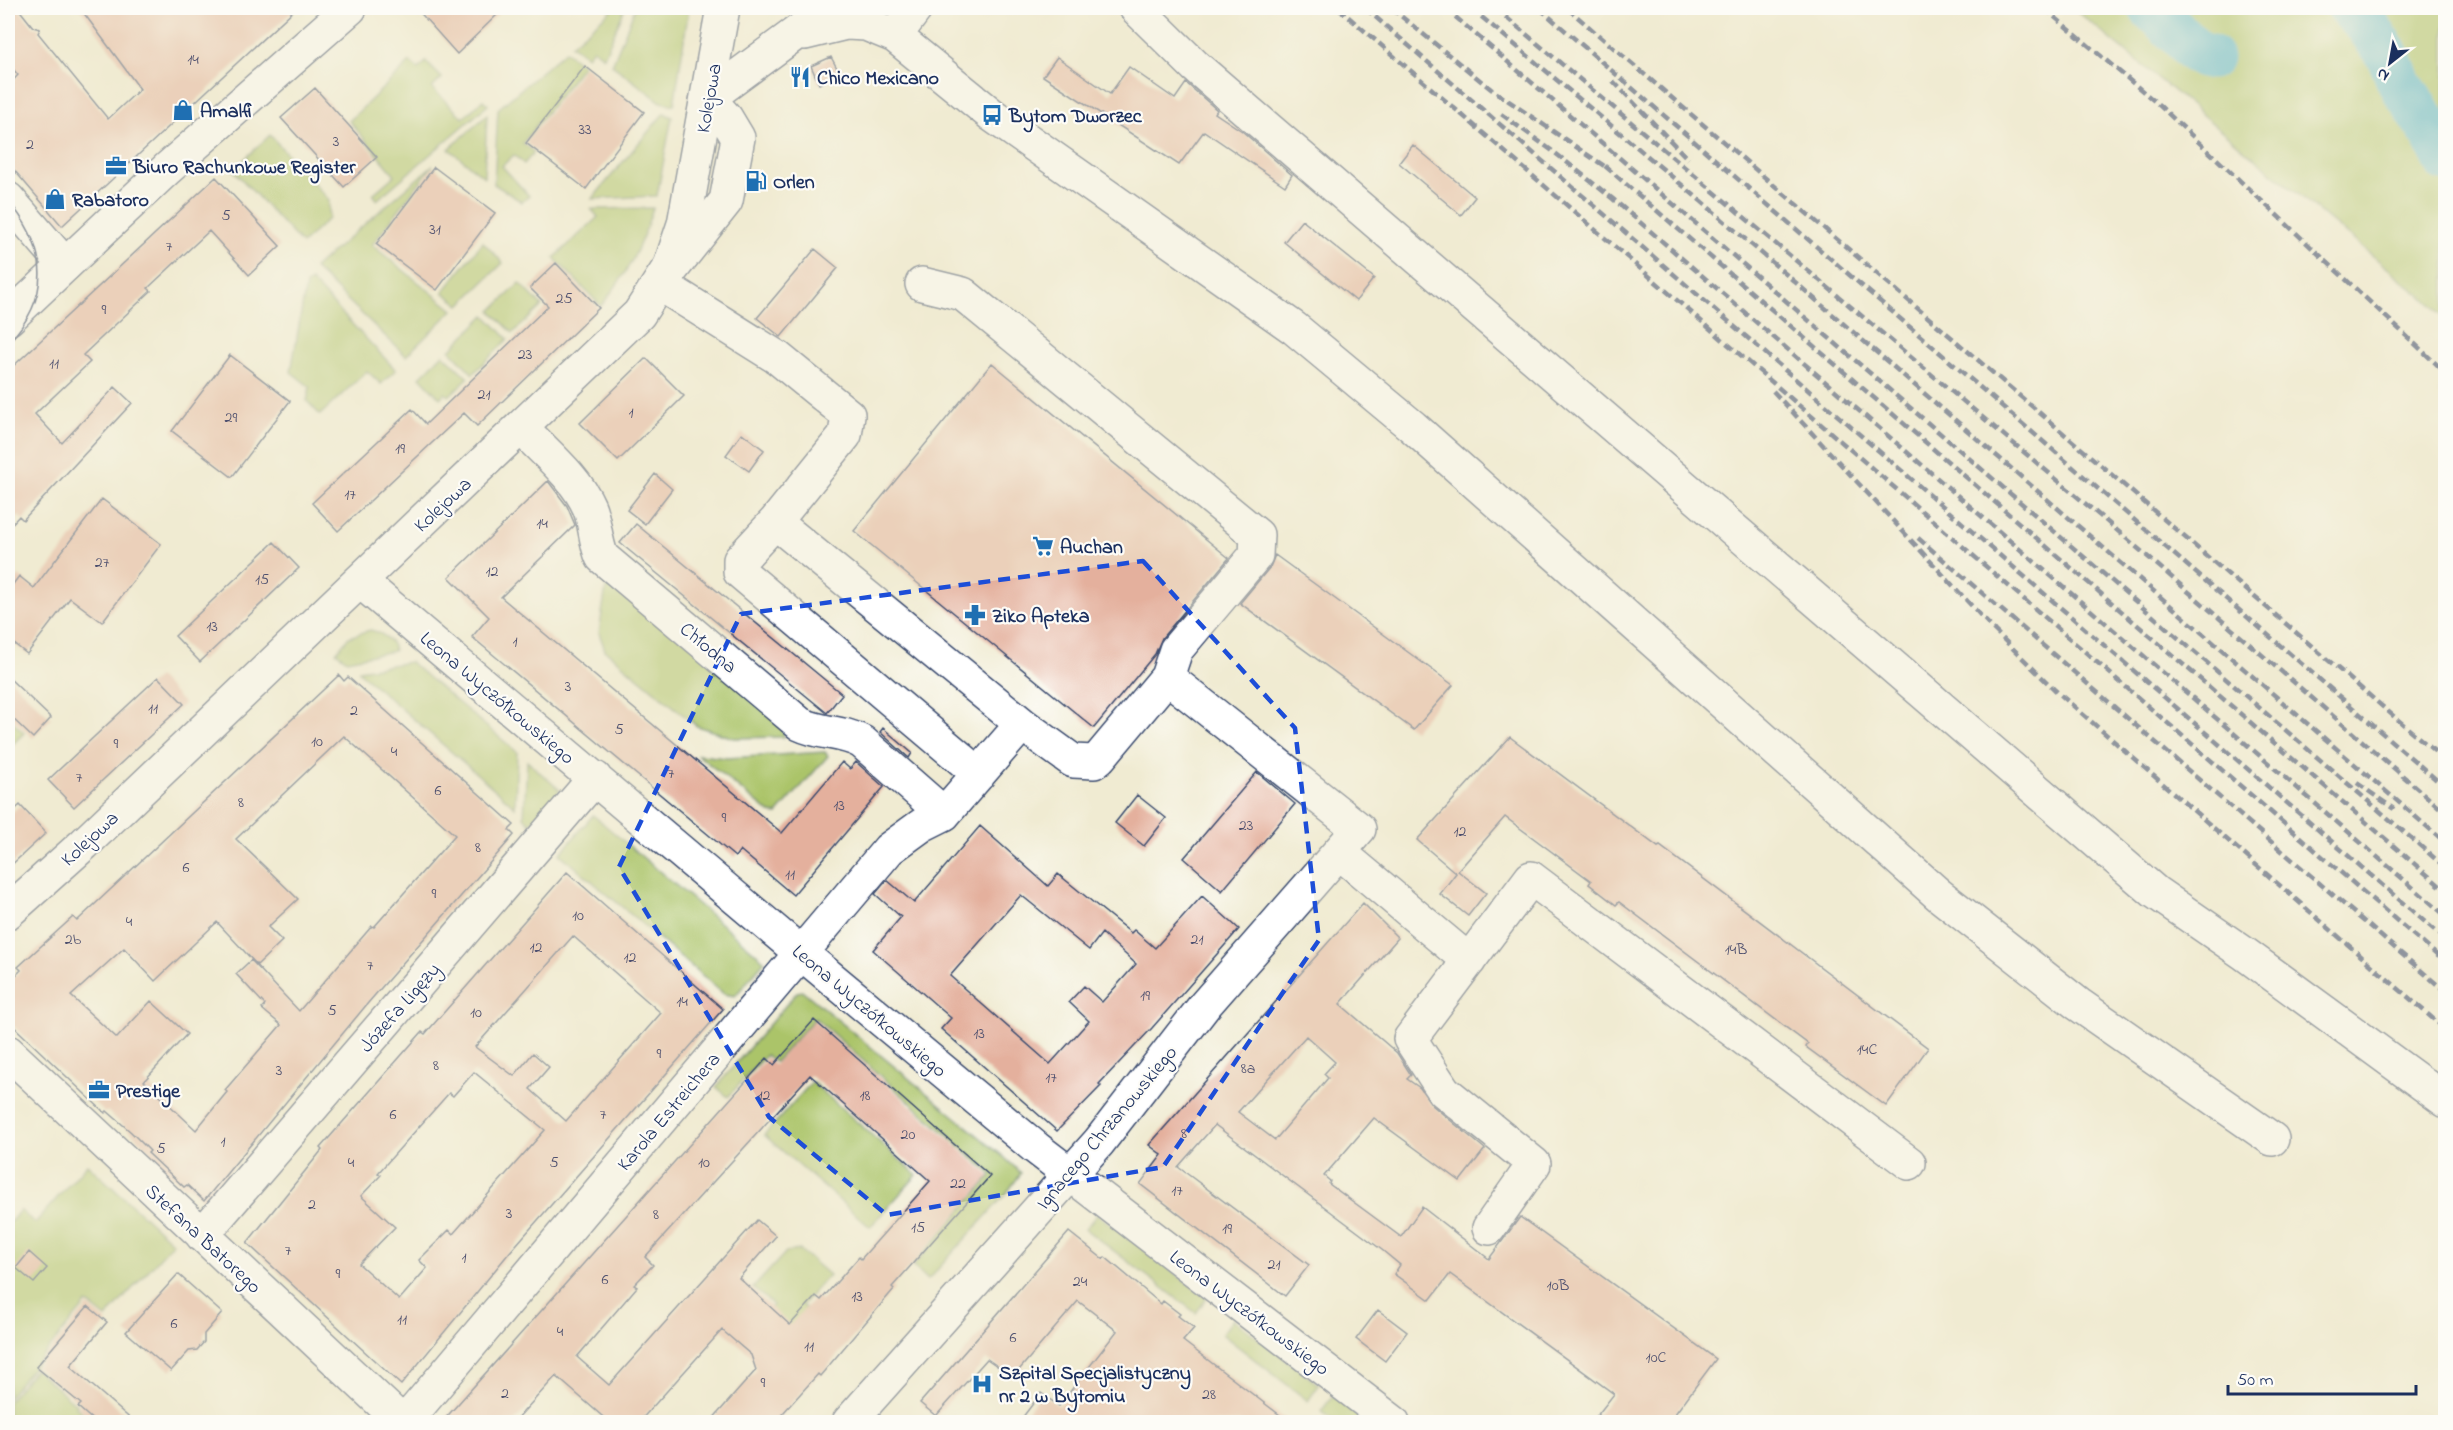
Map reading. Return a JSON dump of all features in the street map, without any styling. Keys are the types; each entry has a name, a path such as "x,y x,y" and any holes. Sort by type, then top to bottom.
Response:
{"street":[{"path":"8,319 167,169 350,8"},
{"name":"Kolejowa","path":"8,912 84,844 626,329 660,284 670,266 684,224 723,8"},
{"path":"793,35 813,8"},
{"path":"708,98 830,8"},
{"path":"793,35 838,8"},
{"path":"793,35 847,8"},
{"path":"793,35 864,8"},
{"path":"895,36 916,8"},
{"path":"1136,8 1195,66 2155,892 2245,954 2445,1101"},
{"path":"793,35 846,23 866,24 895,36 992,115 1294,328 1422,435 1939,895 2079,1004 2272,1140"},
{"path":"8,199 65,265"},
{"path":"660,284 778,358 848,415 845,435 775,522 740,560 740,572 979,774"},
{"path":"775,522 1022,724 1073,761 1094,762 1167,677 1176,650 1256,555 1257,536 963,294 922,284"},
{"name":"Chłodna","path":"522,428 571,481 590,508 595,540 602,557 800,724 816,732 847,734 862,742 944,814"},
{"name":"Leona Wyczółkowskiego","path":"360,581 801,953 1069,1174 1393,1422"},
{"path":"1167,677 1349,841 1469,961"},
{"path":"944,814 1022,724"},
{"name":"Józefa Ligęzy","path":"202,1235 595,778"},
{"name":"Karola Estreichera","path":"404,1422 889,849 922,825 944,814"},
{"name":"Ignacego Chrzanowskiego","path":"849,1422 1099,1142 1205,1005 1349,841"},
{"path":"1489,1228 1534,1164 1444,1091 1410,1039 1531,878 1909,1163"},
{"name":"Stefana Batorego","path":"8,1052 404,1422"}],"highlighted area":[{"path":"1143,561 1295,728 1319,940 1163,1167 887,1215 769,1117 619,867 741,614"}],"green space":[{"path":"614,8 625,8 604,57 593,49 587,56 571,45"},
{"path":"635,8 689,8 674,105 661,102 612,65"},
{"path":"2073,8 2445,8 2445,317 2431,304"},
{"path":"565,51 583,65 523,143 534,152 524,164 514,155 502,166 529,196 522,202 494,184 498,109"},
{"path":"410,62 418,69 426,62 442,78 432,88 463,118 483,100 488,105 377,200 373,194 395,175 349,121"},
{"path":"664,113 672,117 657,196 592,199"},
{"path":"487,115 484,177 449,149"},
{"path":"270,135 329,200 329,218 302,244 233,170"},
{"path":"433,165 372,245 453,310 406,356 314,268"},
{"path":"653,208 632,260 601,306 554,258 598,217 591,209"},
{"path":"483,242 503,263 460,305 443,292"},
{"path":"311,281 396,370 381,384 367,371 320,415 307,401 310,387 291,372 306,284"},
{"path":"520,283 542,306 513,333 491,311"},
{"path":"485,315 508,339 473,374 450,350"},
{"path":"443,354 468,378 449,396 445,393 440,398 420,377"},
{"path":"608,574 782,723 784,737 734,738 697,726 605,650 599,633"},
{"path":"370,630 386,637 394,651 347,660 336,652 349,637"},
{"path":"410,662 517,752 515,807 359,672 359,670"},
{"path":"8,717 24,733 8,749"},
{"path":"825,752 828,756 777,814 770,813 698,755 727,758"},
{"path":"527,761 560,790 530,824 524,817"},
{"path":"593,815 765,961 735,996 724,994 560,854"},
{"path":"803,991 1021,1173 1006,1194 928,1280 913,1266 992,1175 815,1018 775,1062 766,1055 728,1097 716,1087 797,992"},
{"path":"812,1082 917,1175 870,1227 764,1135"},
{"path":"87,1164 173,1243 106,1318 87,1303 8,1397 8,1225 20,1210 35,1223"},
{"path":"1097,1214 1207,1298 1196,1313 1085,1229"},
{"path":"800,1250 829,1275 802,1305 807,1310 789,1329 768,1311 773,1305 753,1288 786,1252"},
{"path":"1233,1319 1319,1385 1308,1401 1222,1334"},
{"path":"35,1369 93,1422 8,1422 8,1401"},
{"path":"1333,1396 1368,1422 1336,1422 1321,1411"}],"building":[{"path":"8,8 18,8 33,27 40,29 38,33 108,119 140,89 80,8 296,8 62,226 8,163 8,86 18,75 8,63"},
{"path":"416,8 504,8 457,54"},
{"path":"831,57 840,74 819,84 811,66"},
{"path":"1057,57 1110,94 1129,67 1175,99 1186,83 1217,110 1215,113 1242,131 1292,175 1285,186 1204,131 1179,165 1043,76"},
{"path":"585,66 644,112 586,189 526,143"},
{"path":"315,88 377,157 344,187 281,118"},
{"path":"1413,145 1475,197 1461,215 1399,163"},
{"path":"434,167 495,213 437,290 376,244"},
{"path":"216,177 280,246 249,275 209,231 148,288 151,291 83,355 90,362 35,414 62,443 115,387 132,403 23,520 19,516 8,528 8,371"},
{"path":"1302,220 1374,278 1356,301 1284,242"},
{"path":"815,249 838,268 781,337 757,318"},
{"path":"556,263 599,308 477,426 464,413 338,531 312,503 412,409 426,424 548,306 530,288"},
{"path":"230,355 290,401 232,477 172,431"},
{"path":"646,358 684,396 618,461 580,423"},
{"name":"Auchan","path":"992,363 1229,558 1162,638 1155,654 1094,728 854,531"},
{"path":"742,433 764,450 749,471 726,455"},
{"path":"655,474 672,489 645,524 627,510"},
{"path":"548,481 567,506 575,525 501,597 782,833 842,762 850,769 856,762 884,787 793,895 740,850 735,857 472,637 489,617 449,577"},
{"path":"102,499 161,544 102,622 70,598 27,654 8,639 8,591 19,576 34,588"},
{"path":"636,524 842,694 827,713 620,543"},
{"path":"274,542 299,568 200,662 175,636"},
{"path":"1275,555 1453,685 1414,730 1240,603 1270,567"},
{"path":"339,675 344,681 348,677 514,825 509,830 514,835 368,1003 204,1201 187,1185 184,1187 148,1153 150,1151 131,1132 107,1111 105,1113 8,1021 8,983 21,970 18,967 73,917 77,921","holes":["344,736 455,835 299,1011 251,960 236,974 265,1005 262,1009 281,1025 225,1090 227,1092 196,1130 144,1081 187,1034 151,1001 117,1038 71,996 124,948 155,981 217,922 257,965 282,941 268,927 298,899 236,839"]},
{"path":"8,677 51,718 33,738 8,714"},
{"path":"158,677 184,704 74,807 48,780"},
{"path":"883,728 912,753 909,758 880,732"},
{"path":"1510,737 1658,847 1660,846 1928,1048 1886,1106 1806,1047 1808,1044 1619,902 1616,905 1589,884 1591,881 1505,817 1458,871 1486,893 1468,916 1440,894 1456,873 1417,840"},
{"path":"1257,772 1295,804 1222,891 1184,858"},
{"path":"1137,795 1166,818 1144,846 1115,823"},
{"path":"20,805 46,833 8,868 8,816"},
{"path":"980,826 1048,886 1058,874 1131,933 1134,930 1155,948 1202,896 1239,929 1099,1084 1101,1086 1057,1131 941,1029 951,1018 873,950 901,917 875,894 887,880 914,903","holes":["1021,895 1089,950 1102,933 1136,964 1102,1002 1084,986 1069,1002 1089,1021 1050,1064 950,976"]},
{"path":"567,872 723,1009 509,1253 401,1385 247,1243 322,1150 320,1148 422,1032 425,1034","holes":["573,936 661,1013 566,1121 530,1089 549,1067 533,1053 514,1076 475,1047","474,1072 545,1130 453,1234 449,1230 419,1260 427,1268 399,1300 359,1264 395,1227 361,1196 381,1175 378,1173 449,1093 453,1096"]},
{"path":"1363,903 1398,938 1340,1004 1397,1053 1411,1075 1407,1079 1420,1088 1432,1105 1485,1149 1460,1181 1374,1118 1324,1176 1330,1181 1329,1184 1401,1237 1422,1207 1489,1259 1520,1217 1716,1359 1669,1422 1592,1422 1614,1394 1450,1274 1430,1300 1394,1274 1400,1265 1382,1250 1215,1125 1178,1167 1309,1265 1285,1296 1140,1184 1162,1155 1149,1145","holes":["1306,1036 1335,1062 1324,1074 1328,1078 1275,1140 1238,1112"]},
{"path":"814,1020 990,1176 892,1287 894,1289 820,1376 818,1374 775,1422 710,1422 756,1370 751,1355 722,1330 639,1422 609,1422 556,1376 514,1422 442,1422 767,1058 774,1065","holes":["810,1075 930,1181 861,1259 859,1257 821,1300 816,1296 790,1325 739,1278 776,1236 757,1220 609,1385 577,1357 637,1287 634,1285 653,1265 645,1257"]},
{"path":"1069,1232 1103,1259 1105,1257 1161,1304 1163,1301 1180,1314 1178,1316 1194,1328 1183,1341 1289,1422 1019,1422 1041,1393 1059,1406 1117,1331 1078,1301 1013,1377 987,1359 936,1416 920,1403"},
{"path":"29,1252 47,1268 34,1283 16,1268"},
{"path":"178,1274 222,1313 204,1334 204,1342 197,1350 189,1351 171,1371 126,1332"},
{"path":"88,1306 107,1322 70,1366 134,1422 95,1422 78,1407 81,1404 36,1367"},
{"path":"1378,1310 1407,1332 1385,1361 1356,1339"}],"waterway":[{"path":"2151,8 2199,54 2211,57"},
{"path":"2350,8 2367,25 2390,59 2399,82 2434,136 2446,160"}],"tram line":[{"path":"8,200 31,236 40,272 33,308 8,343"}],"railway":[{"path":"1338,8 2446,963"},
{"path":"1365,8 2446,940"},
{"path":"1391,8 1491,89 1610,170"},
{"path":"1445,8 2446,868"},
{"path":"1471,8 1701,201 2446,843"},
{"path":"1495,8 2112,526 2446,813"},
{"path":"1539,8 2446,788"},
{"path":"1567,8 2446,761"},
{"path":"2044,8 2159,105 2446,373"},
{"path":"1613,81 1688,159"},
{"path":"1501,114 1613,199 2446,916"},
{"path":"1605,166 2446,891"},
{"path":"1773,391 1995,631 2055,690 2446,1030"},
{"path":"1918,538 2446,992"},
{"path":"2357,783 2394,809"}],"place":[{"name":"Chico Mexicano","path":"800,77"},
{"name":"Amalfi","path":"183,110"},
{"name":"Bytom Dworzec","path":"992,115"},
{"name":"Biuro Rachunkowe Register","path":"116,166"},
{"name":"Orlen","path":"756,181"},
{"name":"Rabatoro","path":"55,199"},
{"name":"Auchan","path":"1043,546"},
{"name":"Ziko Apteka","path":"975,615"},
{"name":"Prestige","path":"99,1090"},
{"name":"Szpital Specjalistyczny nr 2 w Bytomiu","path":"982,1384"}]}
